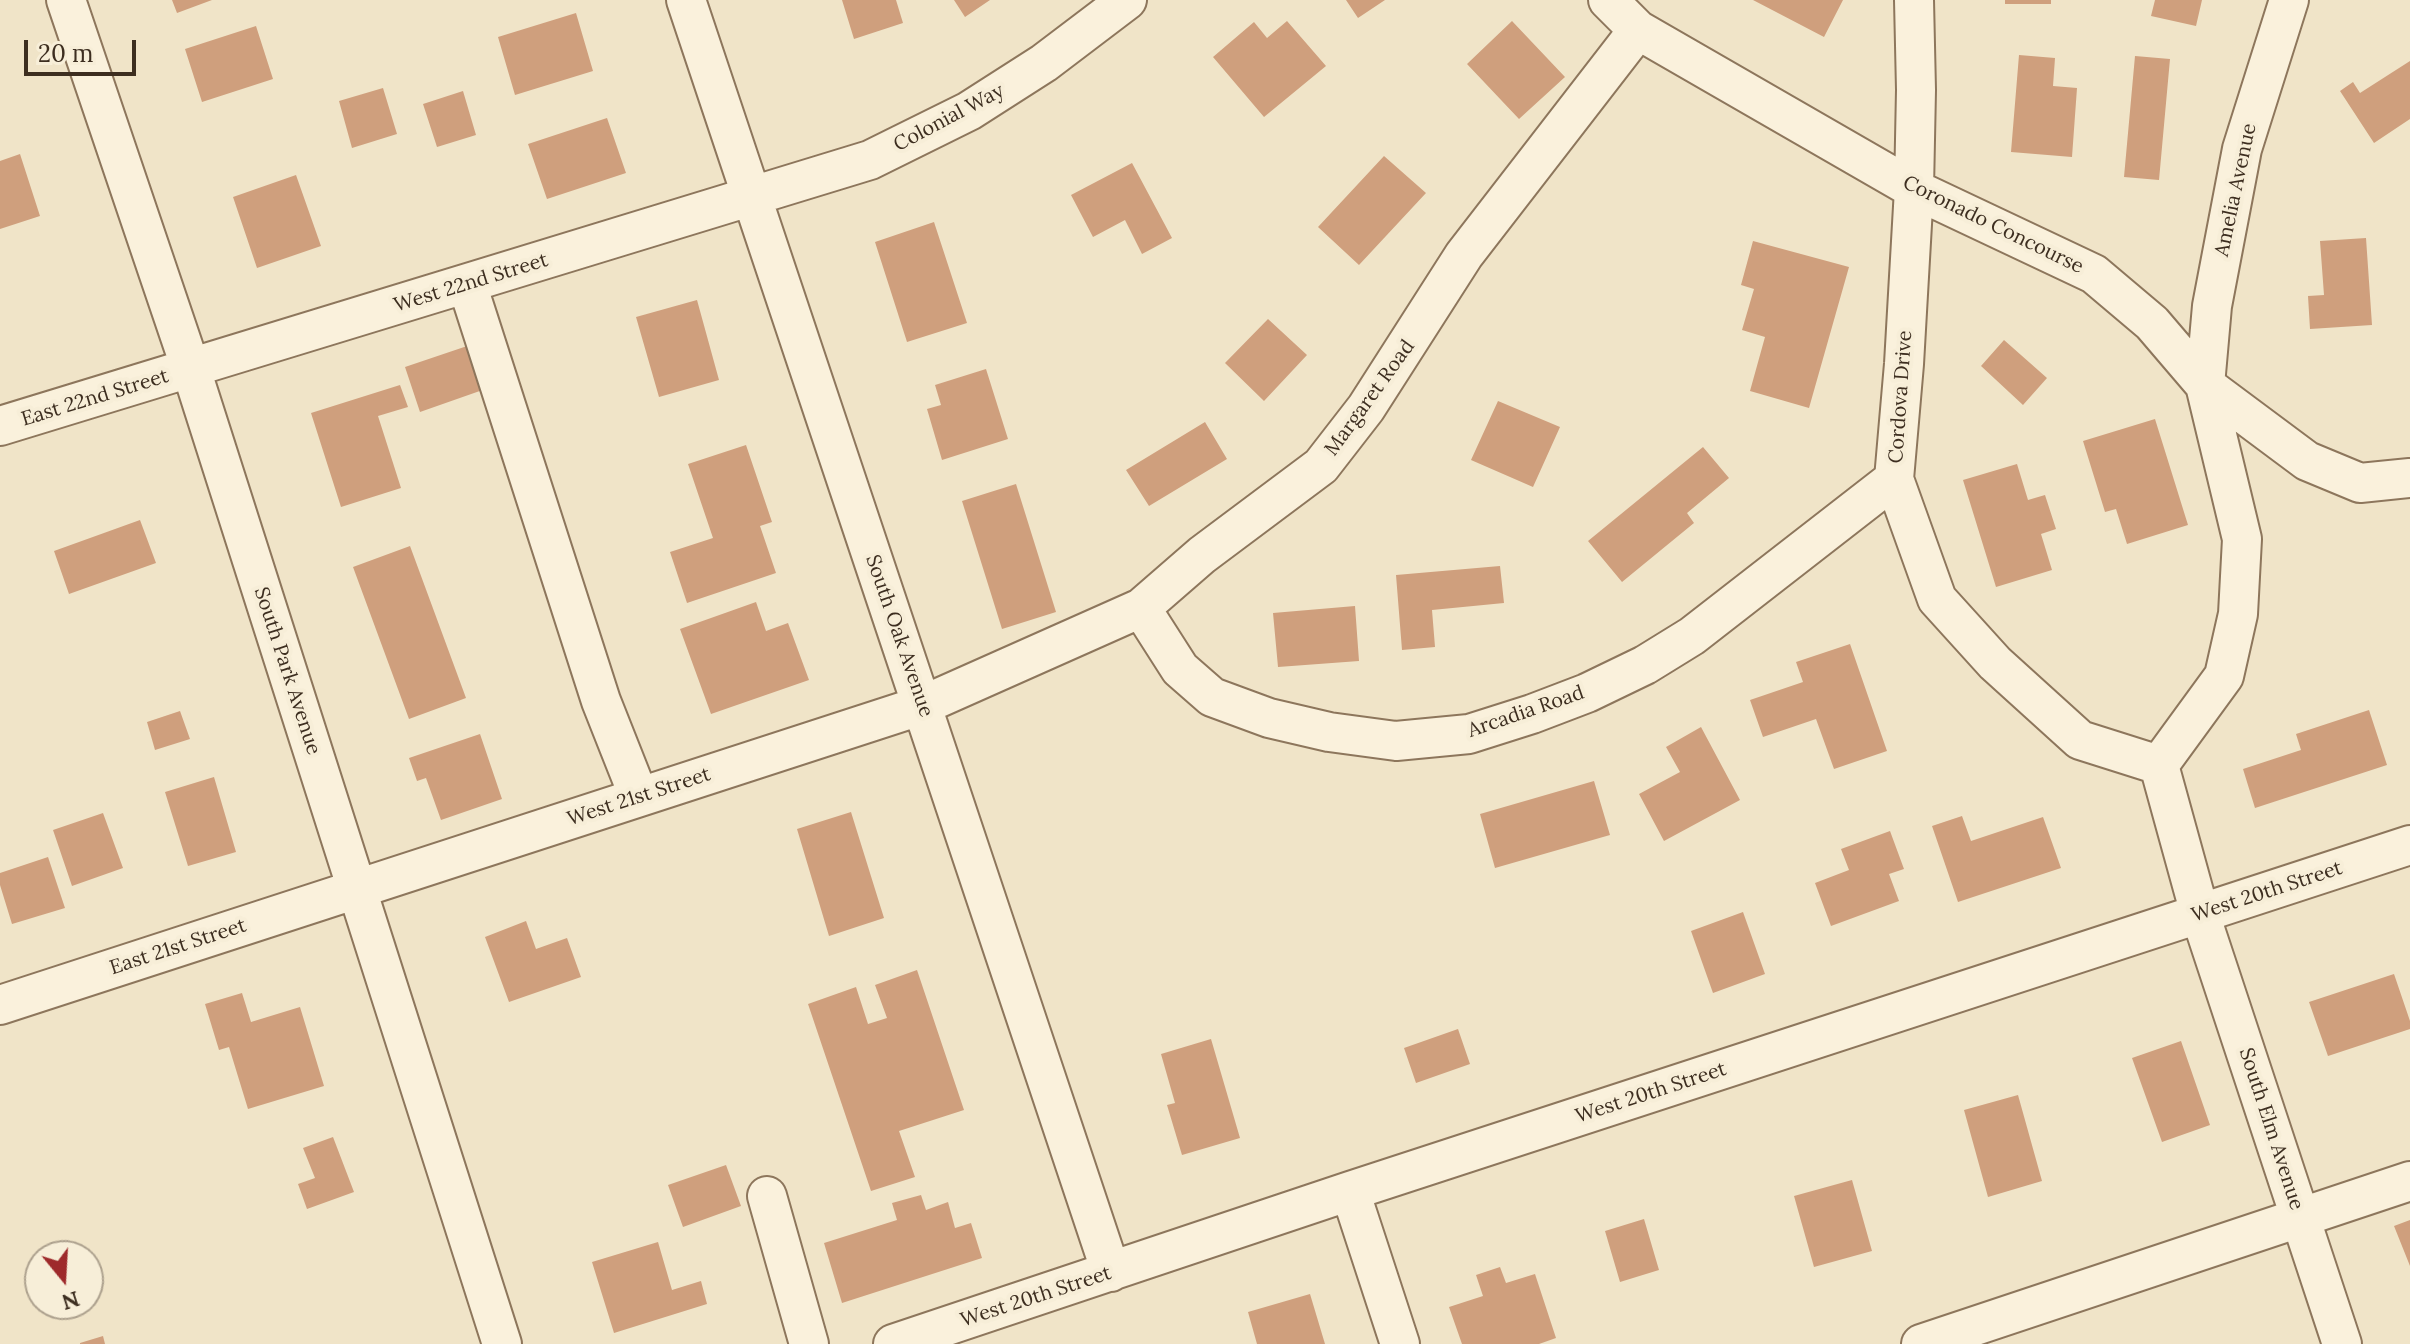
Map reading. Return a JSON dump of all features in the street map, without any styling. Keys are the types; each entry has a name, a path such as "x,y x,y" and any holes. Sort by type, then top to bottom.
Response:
{"street":[{"name":"South Park Avenue","path":"66,0 191,369 502,1344"},
{"name":"South Oak Avenue","path":"686,0 1111,1272"},
{"name":"Colonial Way","path":"751,196 870,160 969,111 1044,63 1127,0"},
{"name":"Coronado Concourse","path":"1608,0 1638,30 1914,189 2094,274 2152,323 2205,385 2242,539 2238,614 2224,676 2159,765"},
{"name":"Cordova Drive","path":"1914,0 1914,189 1894,479 1937,599 1995,663 2080,740 2159,765"},
{"name":"Amelia Avenue","path":"2205,385 2212,306 2242,149 2289,0"},
{"name":"Margaret Road","path":"923,705 1141,608 1202,555 1321,466 1366,408 1464,255 1638,30"},
{"name":"West 22nd Street","path":"191,369 751,196"},
{"path":"467,284 601,701 639,797"},
{"name":"East 22nd Street","path":"0,426 191,369"},
{"path":"2205,385 2307,461 2360,483 2410,478"},
{"name":"Arcadia Road","path":"1141,608 1180,669 1212,697 1269,718 1329,732 1396,741 1469,734 1573,698 1645,665 1692,636 1894,479"},
{"name":"West 21st Street","path":"356,888 923,705"},
{"path":"2159,765 2200,914"},
{"name":"West 20th Street","path":"893,1344 1350,1191 2410,845"},
{"name":"East 21st Street","path":"0,1005 356,888"},
{"name":"South Elm Avenue","path":"2200,914 2342,1344"},
{"path":"1921,1344 2410,1181"},
{"path":"1350,1191 1400,1344"},
{"path":"767,1196 809,1344"}],"building":[{"path":"172,0 212,0 177,13"},
{"path":"842,0 896,0 903,23 854,39"},
{"path":"954,0 990,0 965,17"},
{"path":"1346,0 1385,0 1358,18"},
{"path":"1753,0 1843,0 1824,37"},
{"path":"2005,0 2051,0 2051,4 2005,4"},
{"path":"2155,0 2202,0 2196,26 2151,16"},
{"path":"576,13 593,71 515,95 498,37"},
{"path":"1287,21 1326,66 1264,117 1213,57 1254,22 1267,38"},
{"path":"1512,21 1565,77 1519,119 1467,64"},
{"path":"256,26 273,79 202,102 185,49"},
{"path":"2019,55 2055,58 2053,86 2077,88 2072,157 2011,152"},
{"path":"2135,56 2170,59 2159,180 2124,177"},
{"path":"2410,61 2410,119 2374,143 2340,91 2353,82 2360,93"},
{"path":"383,88 397,134 352,148 339,101"},
{"path":"463,91 476,135 437,147 423,104"},
{"path":"607,118 626,173 547,199 528,144"},
{"path":"20,154 40,216 0,229 0,161"},
{"path":"1384,156 1426,193 1359,265 1318,227"},
{"path":"1132,163 1172,238 1142,254 1125,220 1093,237 1071,195"},
{"path":"296,175 321,246 257,268 233,197"},
{"path":"934,222 967,323 907,342 875,242"},
{"path":"2366,238 2372,325 2310,329 2308,296 2324,295 2320,241"},
{"path":"1753,241 1849,267 1809,408 1750,391 1765,337 1742,330 1754,289 1741,285"},
{"path":"697,300 719,380 659,397 636,317"},
{"path":"1268,319 1307,355 1264,401 1225,363"},
{"path":"2004,340 2047,378 2023,405 1981,366"},
{"path":"479,342 494,386 420,412 405,367"},
{"path":"986,369 1008,439 942,460 927,409 941,405 935,385"},
{"path":"400,385 408,407 378,416 401,488 341,507 311,413"},
{"path":"1498,401 1560,427 1533,487 1471,460"},
{"path":"2155,419 2188,525 2127,544 2116,509 2105,512 2083,441"},
{"path":"1205,422 1227,459 1149,506 1126,470"},
{"path":"746,445 772,522 760,526 776,573 687,603 670,552 713,538 688,464"},
{"path":"1703,447 1729,478 1687,513 1694,523 1622,582 1588,541"},
{"path":"2017,464 2028,500 2045,495 2056,529 2041,534 2052,570 1996,587 1963,480"},
{"path":"1016,484 1056,612 1002,629 962,501"},
{"path":"140,520 156,563 69,594 54,551"},
{"path":"410,546 466,698 409,719 353,567"},
{"path":"1500,566 1504,603 1432,610 1435,647 1402,650 1396,575"},
{"path":"756,602 766,631 788,623 809,680 711,714 680,629"},
{"path":"1355,606 1359,661 1278,667 1273,613"},
{"path":"1850,644 1887,751 1834,769 1816,719 1763,737 1750,700 1803,682 1796,662"},
{"path":"2369,710 2387,765 2255,808 2243,769 2301,750 2296,734"},
{"path":"180,711 190,739 155,750 147,722"},
{"path":"1701,727 1740,800 1664,841 1639,794 1680,772 1666,747"},
{"path":"480,734 502,799 441,820 426,778 417,781 409,758"},
{"path":"214,777 236,852 188,866 165,792"},
{"path":"1594,781 1610,835 1495,868 1480,814"},
{"path":"851,812 884,918 829,936 797,829"},
{"path":"103,813 123,868 72,886 53,830"},
{"path":"1962,816 1971,841 2043,817 2061,868 1958,902 1932,826"},
{"path":"1890,831 1904,869 1889,874 1899,901 1831,926 1815,883 1849,870 1841,849"},
{"path":"48,857 65,908 12,924 0,885 0,873"},
{"path":"1743,912 1765,974 1713,993 1691,931"},
{"path":"526,921 536,949 567,938 581,977 509,1002 485,937"},
{"path":"917,970 964,1110 899,1131 915,1177 871,1191 808,1004 856,987 868,1024 887,1018 875,985"},
{"path":"2394,974 2410,1029 2328,1056 2309,1002"},
{"path":"242,993 251,1022 300,1007 324,1086 248,1109 229,1047 219,1050 205,1004"},
{"path":"1458,1029 1470,1064 1416,1083 1404,1048"},
{"path":"1211,1039 1240,1138 1182,1155 1167,1105 1175,1103 1161,1054"},
{"path":"2181,1041 2210,1125 2162,1142 2132,1058"},
{"path":"2018,1095 2042,1181 1988,1197 1964,1110"},
{"path":"333,1137 354,1192 307,1209 298,1184 315,1178 303,1148"},
{"path":"726,1165 741,1206 683,1227 668,1185"},
{"path":"1852,1180 1872,1251 1814,1267 1794,1196"},
{"path":"921,1195 926,1210 948,1202 955,1228 971,1223 982,1258 842,1303 824,1243 897,1220 892,1203"},
{"path":"1644,1219 1659,1270 1620,1282 1605,1231"},
{"path":"2410,1220 2410,1266 2394,1226"},
{"path":"658,1242 672,1290 701,1281 707,1304 614,1333 592,1262"},
{"path":"1500,1267 1506,1283 1535,1274 1556,1338 1539,1344 1462,1344 1449,1307 1483,1296 1476,1275"},
{"path":"1310,1294 1325,1344 1257,1344 1248,1312"},
{"path":"103,1336 105,1344 80,1344 80,1343"}]}
